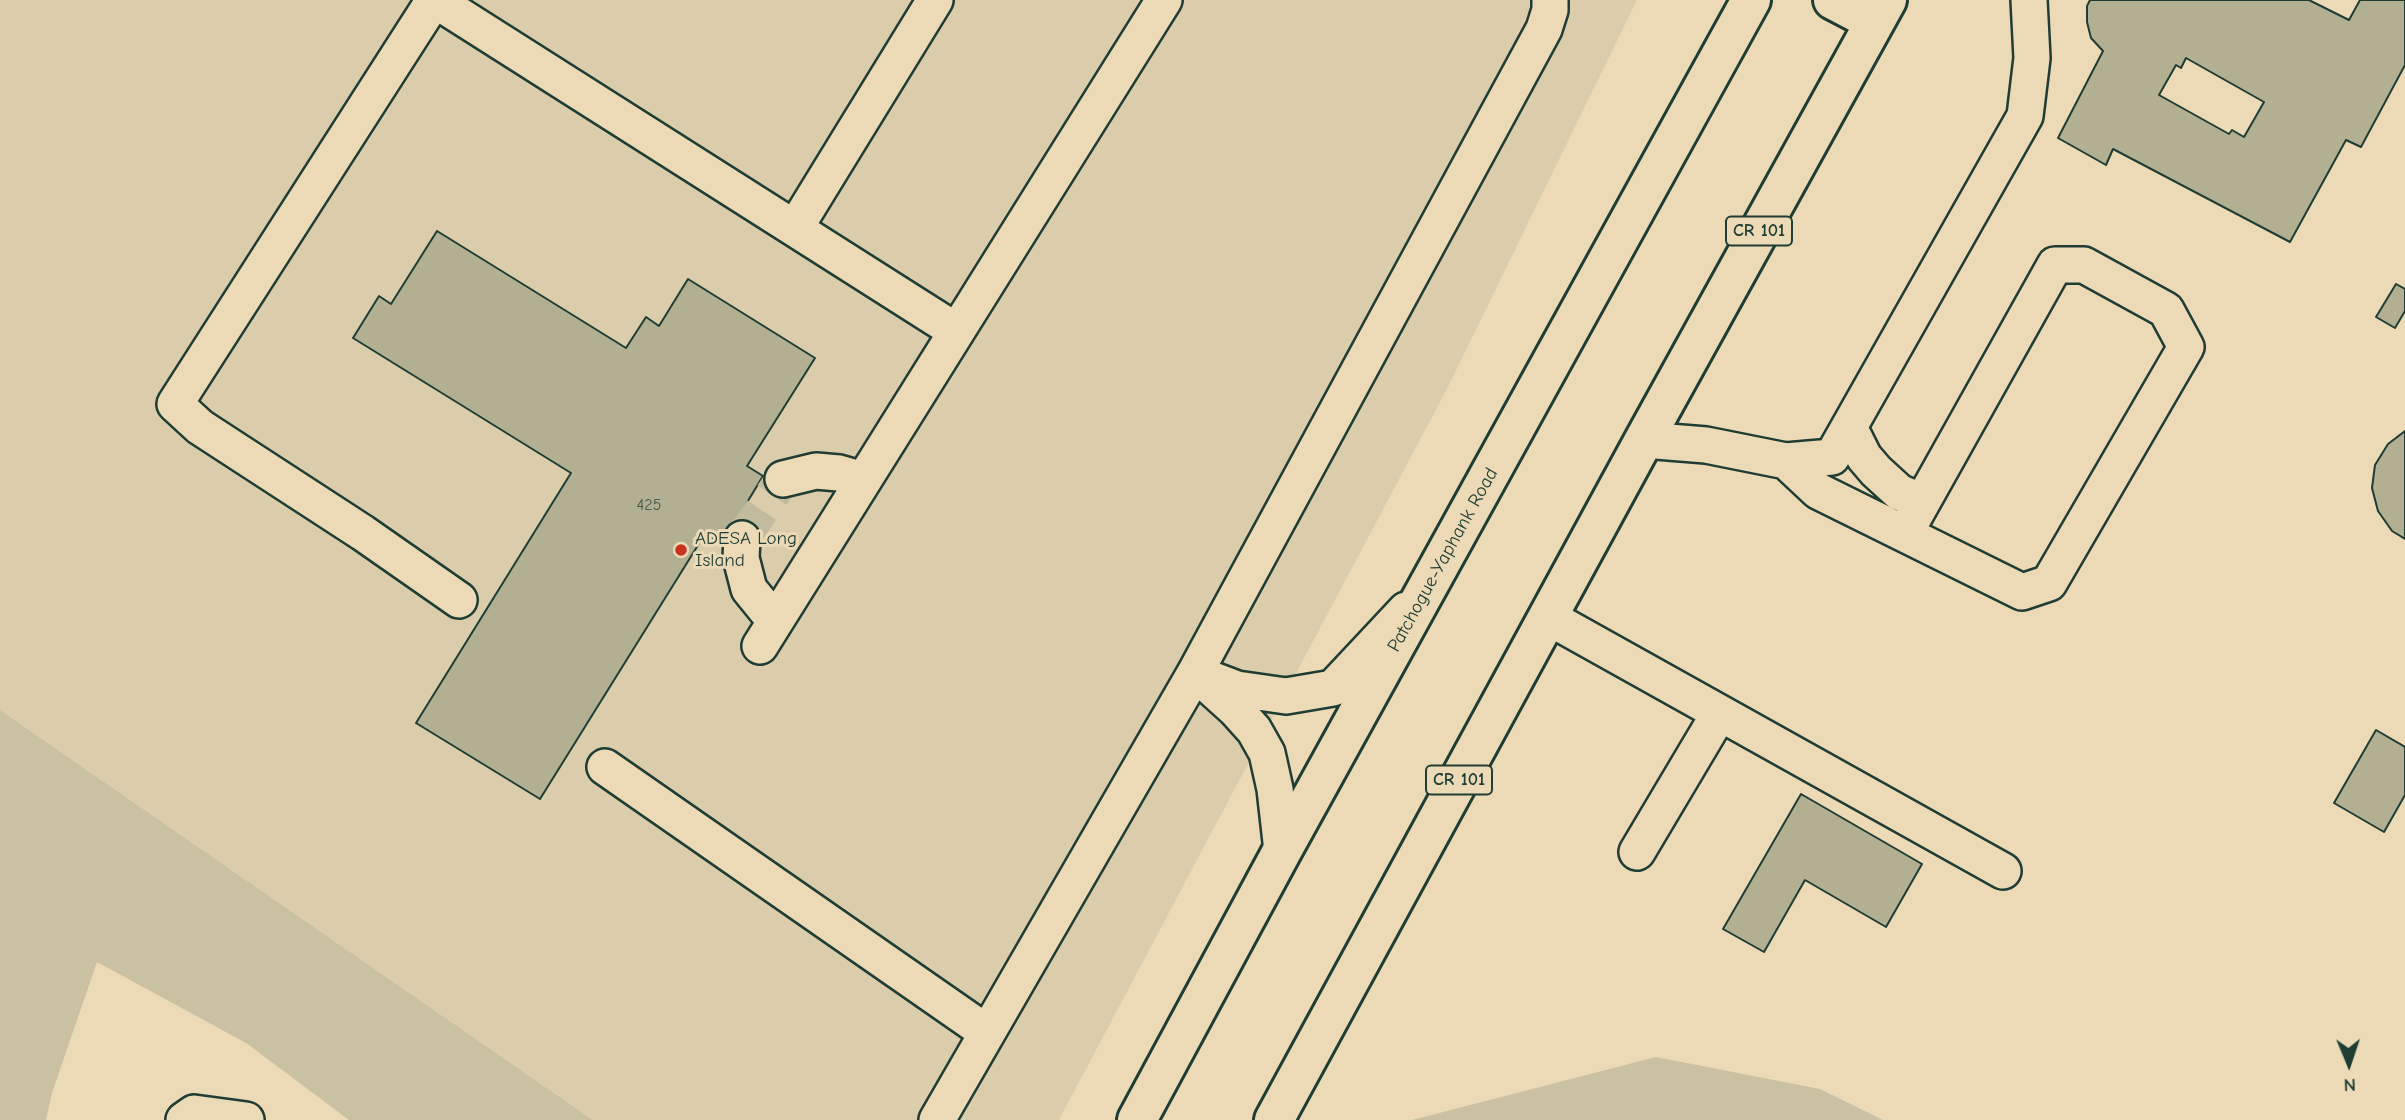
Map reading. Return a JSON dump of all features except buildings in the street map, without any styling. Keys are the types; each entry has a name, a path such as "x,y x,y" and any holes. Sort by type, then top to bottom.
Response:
{"main road":[{"name":"Patchogue-Yaphank Road","path":"1137,1120 1282,851 1751,0"},
{"path":"1833,0 1881,11"},
{"name":"CR 101","path":"1274,1120 1881,11"}],"lane":[{"path":"459,600 363,533 200,427 175,404 435,0 956,331"},
{"path":"795,228 934,0"},
{"path":"742,539 741,558 768,633 1164,0"},
{"path":"937,1120 1195,673 1544,29 1550,0"},
{"path":"1644,440 1706,444 1786,461 1832,457 2025,116 2032,58 2029,0"},
{"path":"1786,461 1818,491 2022,592 2049,583 2186,347 2166,310 2084,265 2055,265 1905,533"},
{"path":"1849,427 1864,457 1876,471 1899,492 1922,502"},
{"path":"783,479 816,471 839,473 863,480"},
{"path":"1195,673 1237,689 1286,695 1333,688 1430,584"},
{"path":"1548,617 2003,871"},
{"path":"1195,673 1236,710 1254,730 1267,753 1275,789 1282,851"},
{"path":"1637,852 1719,714"},
{"path":"605,766 986,1032"},
{"path":"184,1120 194,1113 246,1120"}],"shaded area":[{"name":"ADESA Long Island","path":"0,0 1637,0 1447,389 1059,1120 593,1120 0,710"},
{"path":"0,710 593,1120 349,1120 246,1043 97,962 52,1093 46,1120 0,1120"},
{"path":"1656,1057 1820,1089 1883,1120 1412,1120"}],"tunnel":[{"path":"742,539 783,479"}],"place":[{"name":"ADESA Long Island","path":"681,550"}]}
